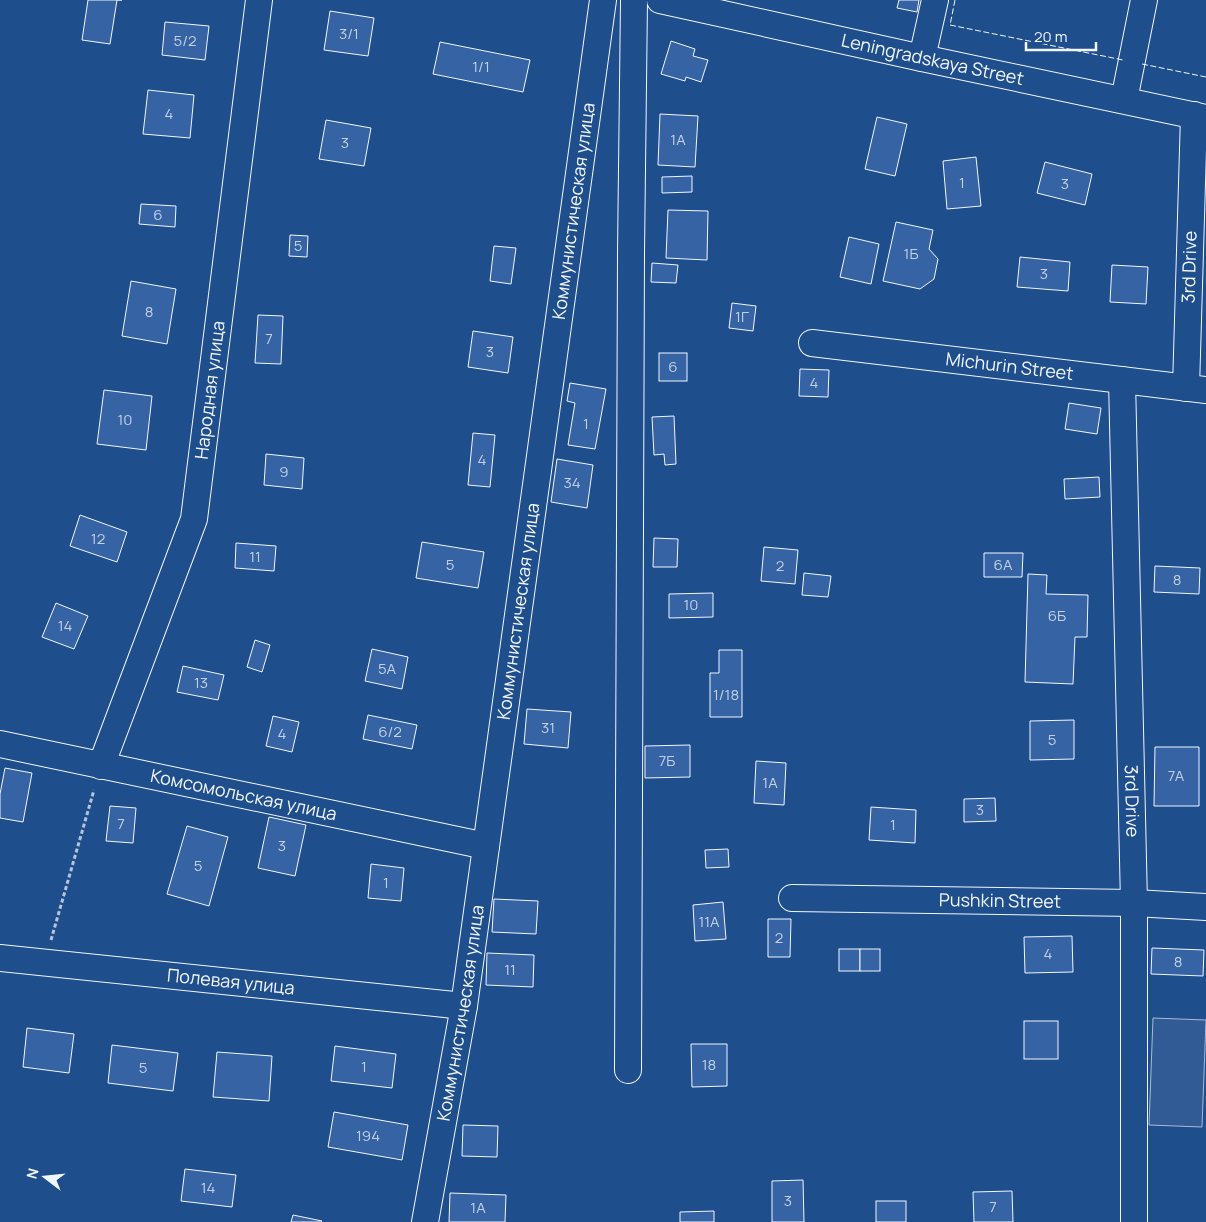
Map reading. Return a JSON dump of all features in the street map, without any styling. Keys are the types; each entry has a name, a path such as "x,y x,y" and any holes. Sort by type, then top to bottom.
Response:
{"street":[{"name":"Народная улица","path":"101,766 194,519 259,0"},
{"name":"Коммунистическая улица","path":"425,1222 464,1006 603,0"},
{"path":"628,1070 634,0"},
{"name":"Leningradskaya Street","path":"660,0 1200,117"},
{"path":"922,58 935,0"},
{"path":"1124,100 1144,0"},
{"name":"3rd Drive","path":"1196,389 1200,117"},
{"name":"Michurin Street","path":"812,343 1196,389"},
{"name":"3rd Drive","path":"1122,380 1134,903 1134,1222"},
{"name":"Комсомольская улица","path":"0,744 486,846"},
{"name":"Pushkin Street","path":"792,898 1134,903 1206,907"},
{"name":"Полевая улица","path":"0,958 464,1006"}],"path":[{"path":"44,962 101,766"}],"shaded area":[{"path":"1153,1018 1206,1020 1202,1127 1149,1125"}],"building":[{"path":"88,0 117,0 110,44 82,40"},
{"path":"899,0 919,0 917,12 897,8"},
{"path":"330,11 374,18 368,56 324,50"},
{"path":"165,22 209,26 205,60 162,55"},
{"path":"671,41 695,49 693,56 708,60 701,82 686,77 685,81 661,74"},
{"path":"440,42 530,60 523,92 433,74"},
{"path":"148,90 194,95 190,138 143,134"},
{"path":"660,114 698,116 695,167 658,165"},
{"path":"877,117 907,124 895,176 865,169"},
{"path":"326,120 371,128 364,166 319,159"},
{"path":"976,157 981,206 947,209 943,161"},
{"path":"1045,162 1092,174 1085,205 1037,193"},
{"path":"692,176 692,192 662,193 662,177"},
{"path":"141,204 176,206 175,227 139,224"},
{"path":"668,210 708,211 707,260 666,258"},
{"path":"896,222 933,230 929,249 938,259 934,279 920,289 883,281"},
{"path":"290,235 308,236 307,257 289,256"},
{"path":"849,237 879,244 871,284 840,277"},
{"path":"494,246 516,248 511,284 490,281"},
{"path":"1020,257 1070,262 1068,291 1017,287"},
{"path":"652,263 678,265 676,283 651,282"},
{"path":"1112,265 1148,267 1146,304 1110,302"},
{"path":"131,281 176,289 167,344 122,336"},
{"path":"732,303 756,306 753,331 729,328"},
{"path":"258,315 283,316 281,364 255,363"},
{"path":"473,331 513,337 508,373 468,367"},
{"path":"659,353 687,353 687,381 659,381"},
{"path":"800,369 829,370 828,397 799,396"},
{"path":"570,383 606,389 595,449 568,445 575,403 567,401"},
{"path":"104,390 152,396 146,450 97,444"},
{"path":"1069,403 1101,408 1097,434 1065,429"},
{"path":"674,416 676,464 665,465 664,454 654,455 652,417"},
{"path":"473,433 495,435 490,487 468,485"},
{"path":"266,454 304,458 302,489 264,485"},
{"path":"557,459 593,465 587,508 551,502"},
{"path":"1099,477 1100,497 1065,499 1064,479"},
{"path":"80,515 127,532 117,562 70,546"},
{"path":"654,538 678,539 677,567 653,567"},
{"path":"422,542 484,552 478,588 416,578"},
{"path":"236,543 276,546 274,571 235,568"},
{"path":"764,547 798,550 795,584 761,581"},
{"path":"984,553 1023,553 1022,577 984,577"},
{"path":"1155,566 1200,568 1199,594 1154,592"},
{"path":"804,573 831,576 828,597 802,595"},
{"path":"1028,574 1047,575 1046,594 1088,595 1087,637 1075,637 1073,684 1025,682"},
{"path":"713,593 713,617 669,618 669,594"},
{"path":"56,603 88,616 74,649 42,637"},
{"path":"255,640 270,645 262,672 247,667"},
{"path":"372,649 408,657 402,689 365,681"},
{"path":"719,650 742,650 742,717 710,717 710,673 719,673"},
{"path":"183,666 224,675 218,700 177,692"},
{"path":"527,709 571,712 568,748 524,744"},
{"path":"368,715 417,725 412,749 363,739"},
{"path":"273,716 299,722 292,752 266,746"},
{"path":"1074,720 1074,759 1030,760 1030,721"},
{"path":"690,745 690,777 645,778 645,746"},
{"path":"1155,747 1199,747 1199,806 1154,806"},
{"path":"756,761 786,763 784,805 754,803"},
{"path":"5,768 32,773 23,822 0,818 0,794"},
{"path":"995,798 996,821 964,822 964,799"},
{"path":"110,806 136,808 133,843 106,841"},
{"path":"871,807 916,810 915,843 869,840"},
{"path":"269,817 306,825 295,876 258,868"},
{"path":"187,826 228,837 209,906 167,894"},
{"path":"728,849 729,867 706,868 705,850"},
{"path":"371,864 404,868 401,901 368,898"},
{"path":"494,899 538,901 536,934 492,932"},
{"path":"723,902 726,939 695,941 693,905"},
{"path":"768,919 791,919 790,957 768,957"},
{"path":"1072,936 1073,972 1025,973 1024,937"},
{"path":"1152,948 1204,950 1203,976 1151,974"},
{"path":"839,949 860,949 860,971 839,971"},
{"path":"860,949 880,949 880,971 860,971"},
{"path":"487,953 534,955 533,987 486,985"},
{"path":"1024,1021 1058,1021 1058,1059 1024,1059"},
{"path":"27,1028 74,1034 69,1073 23,1067"},
{"path":"691,1044 727,1044 727,1086 692,1087"},
{"path":"112,1045 178,1053 173,1091 108,1083"},
{"path":"335,1046 396,1054 392,1088 331,1081"},
{"path":"217,1052 272,1056 269,1101 213,1097"},
{"path":"334,1112 408,1125 402,1160 328,1147"},
{"path":"463,1125 498,1126 497,1157 462,1156"},
{"path":"185,1169 236,1175 232,1207 181,1201"},
{"path":"803,1180 804,1222 772,1222 772,1181"},
{"path":"1012,1191 1013,1222 974,1222 973,1192"},
{"path":"450,1193 506,1195 505,1222 449,1222"},
{"path":"876,1201 906,1201 906,1222 876,1222"},
{"path":"714,1211 714,1222 680,1222 680,1212"},
{"path":"293,1215 322,1221 291,1222"}],"fence":[{"path":"955,0 950,25 1123,60"},
{"path":"1142,64 1206,77"}]}
